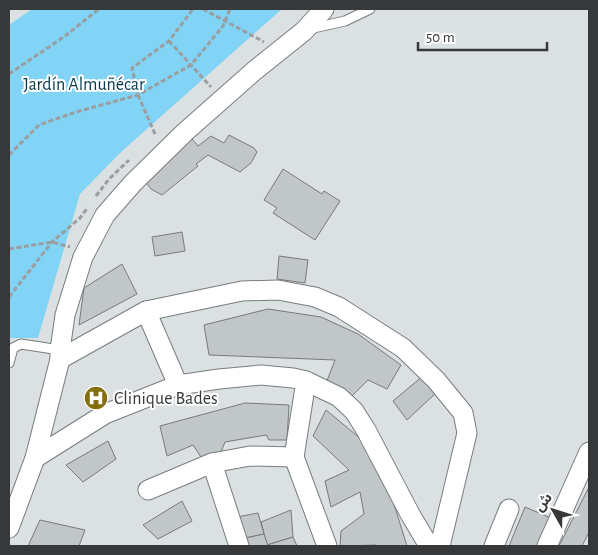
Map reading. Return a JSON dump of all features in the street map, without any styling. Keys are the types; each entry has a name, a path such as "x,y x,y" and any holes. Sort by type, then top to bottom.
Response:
{"street":[{"path":"10,521 35,458 60,354 65,315 86,252 105,215 133,183 206,114 254,71 304,31 324,9"},
{"path":"60,354 146,311 242,291 278,290 315,297 338,307 403,348 436,380 463,413 467,433 440,546"},
{"path":"146,311 178,385"},
{"path":"35,458 105,414 178,385 261,375 293,378 306,381 339,397 354,411 429,546"},
{"path":"306,381 294,457 327,546"},
{"path":"547,546 589,452"},
{"path":"148,490 212,463 250,456 294,457"},
{"path":"212,463 239,546"},
{"path":"494,546 509,509"}],"lane":[{"path":"304,31 345,21 370,9"},
{"path":"9,363 13,348 21,344 60,354"}],"path":[{"path":"9,74 65,36 100,9"},
{"path":"155,134 138,95 132,68 169,40 193,9"},
{"path":"203,9 264,42"},
{"path":"9,155 39,125 76,112 138,95 191,65 225,22 230,9"},
{"path":"169,40 213,89"},
{"path":"9,249 52,242 86,252"}],"green space":[{"name":"Jardín Almuñécar","path":"32,9 282,9 121,152 80,194 38,338 9,338 9,25"}],"building":[{"path":"229,135 254,148 257,152 251,163 240,172 208,155 196,164 198,166 162,195 151,189 143,178 192,139 198,146 211,136 224,143"},
{"path":"283,169 322,194 324,191 340,201 315,240 273,213 277,208 264,200"},
{"path":"182,232 185,251 155,256 152,237"},
{"path":"279,256 308,260 305,283 277,279"},
{"path":"122,264 137,294 79,325 84,288"},
{"path":"268,309 321,317 358,334 401,365 387,389 368,380 351,397 325,386 335,360 209,355 204,325"},
{"path":"424,375 437,392 407,420 393,401"},
{"path":"245,403 289,405 287,440 269,440 266,435 225,442 221,452 201,457 193,445 167,456 160,426"},
{"path":"326,410 367,444 389,488 407,546 340,546 341,531 364,514 360,492 331,507 325,481 349,470 313,436"},
{"path":"108,441 116,459 83,482 66,465"},
{"path":"589,487 589,535 582,546 559,546"},
{"path":"182,501 192,521 158,539 143,525"},
{"path":"525,507 551,518 539,546 509,546"},
{"path":"291,510 293,537 267,545 261,522"},
{"path":"258,513 264,534 241,539 237,517"},
{"path":"40,520 85,530 79,546 28,546"},
{"path":"264,534 268,546 243,546 241,539"},
{"path":"293,537 297,546 267,545"}],"place":[{"name":"Clinique Bades","path":"96,398"}]}
